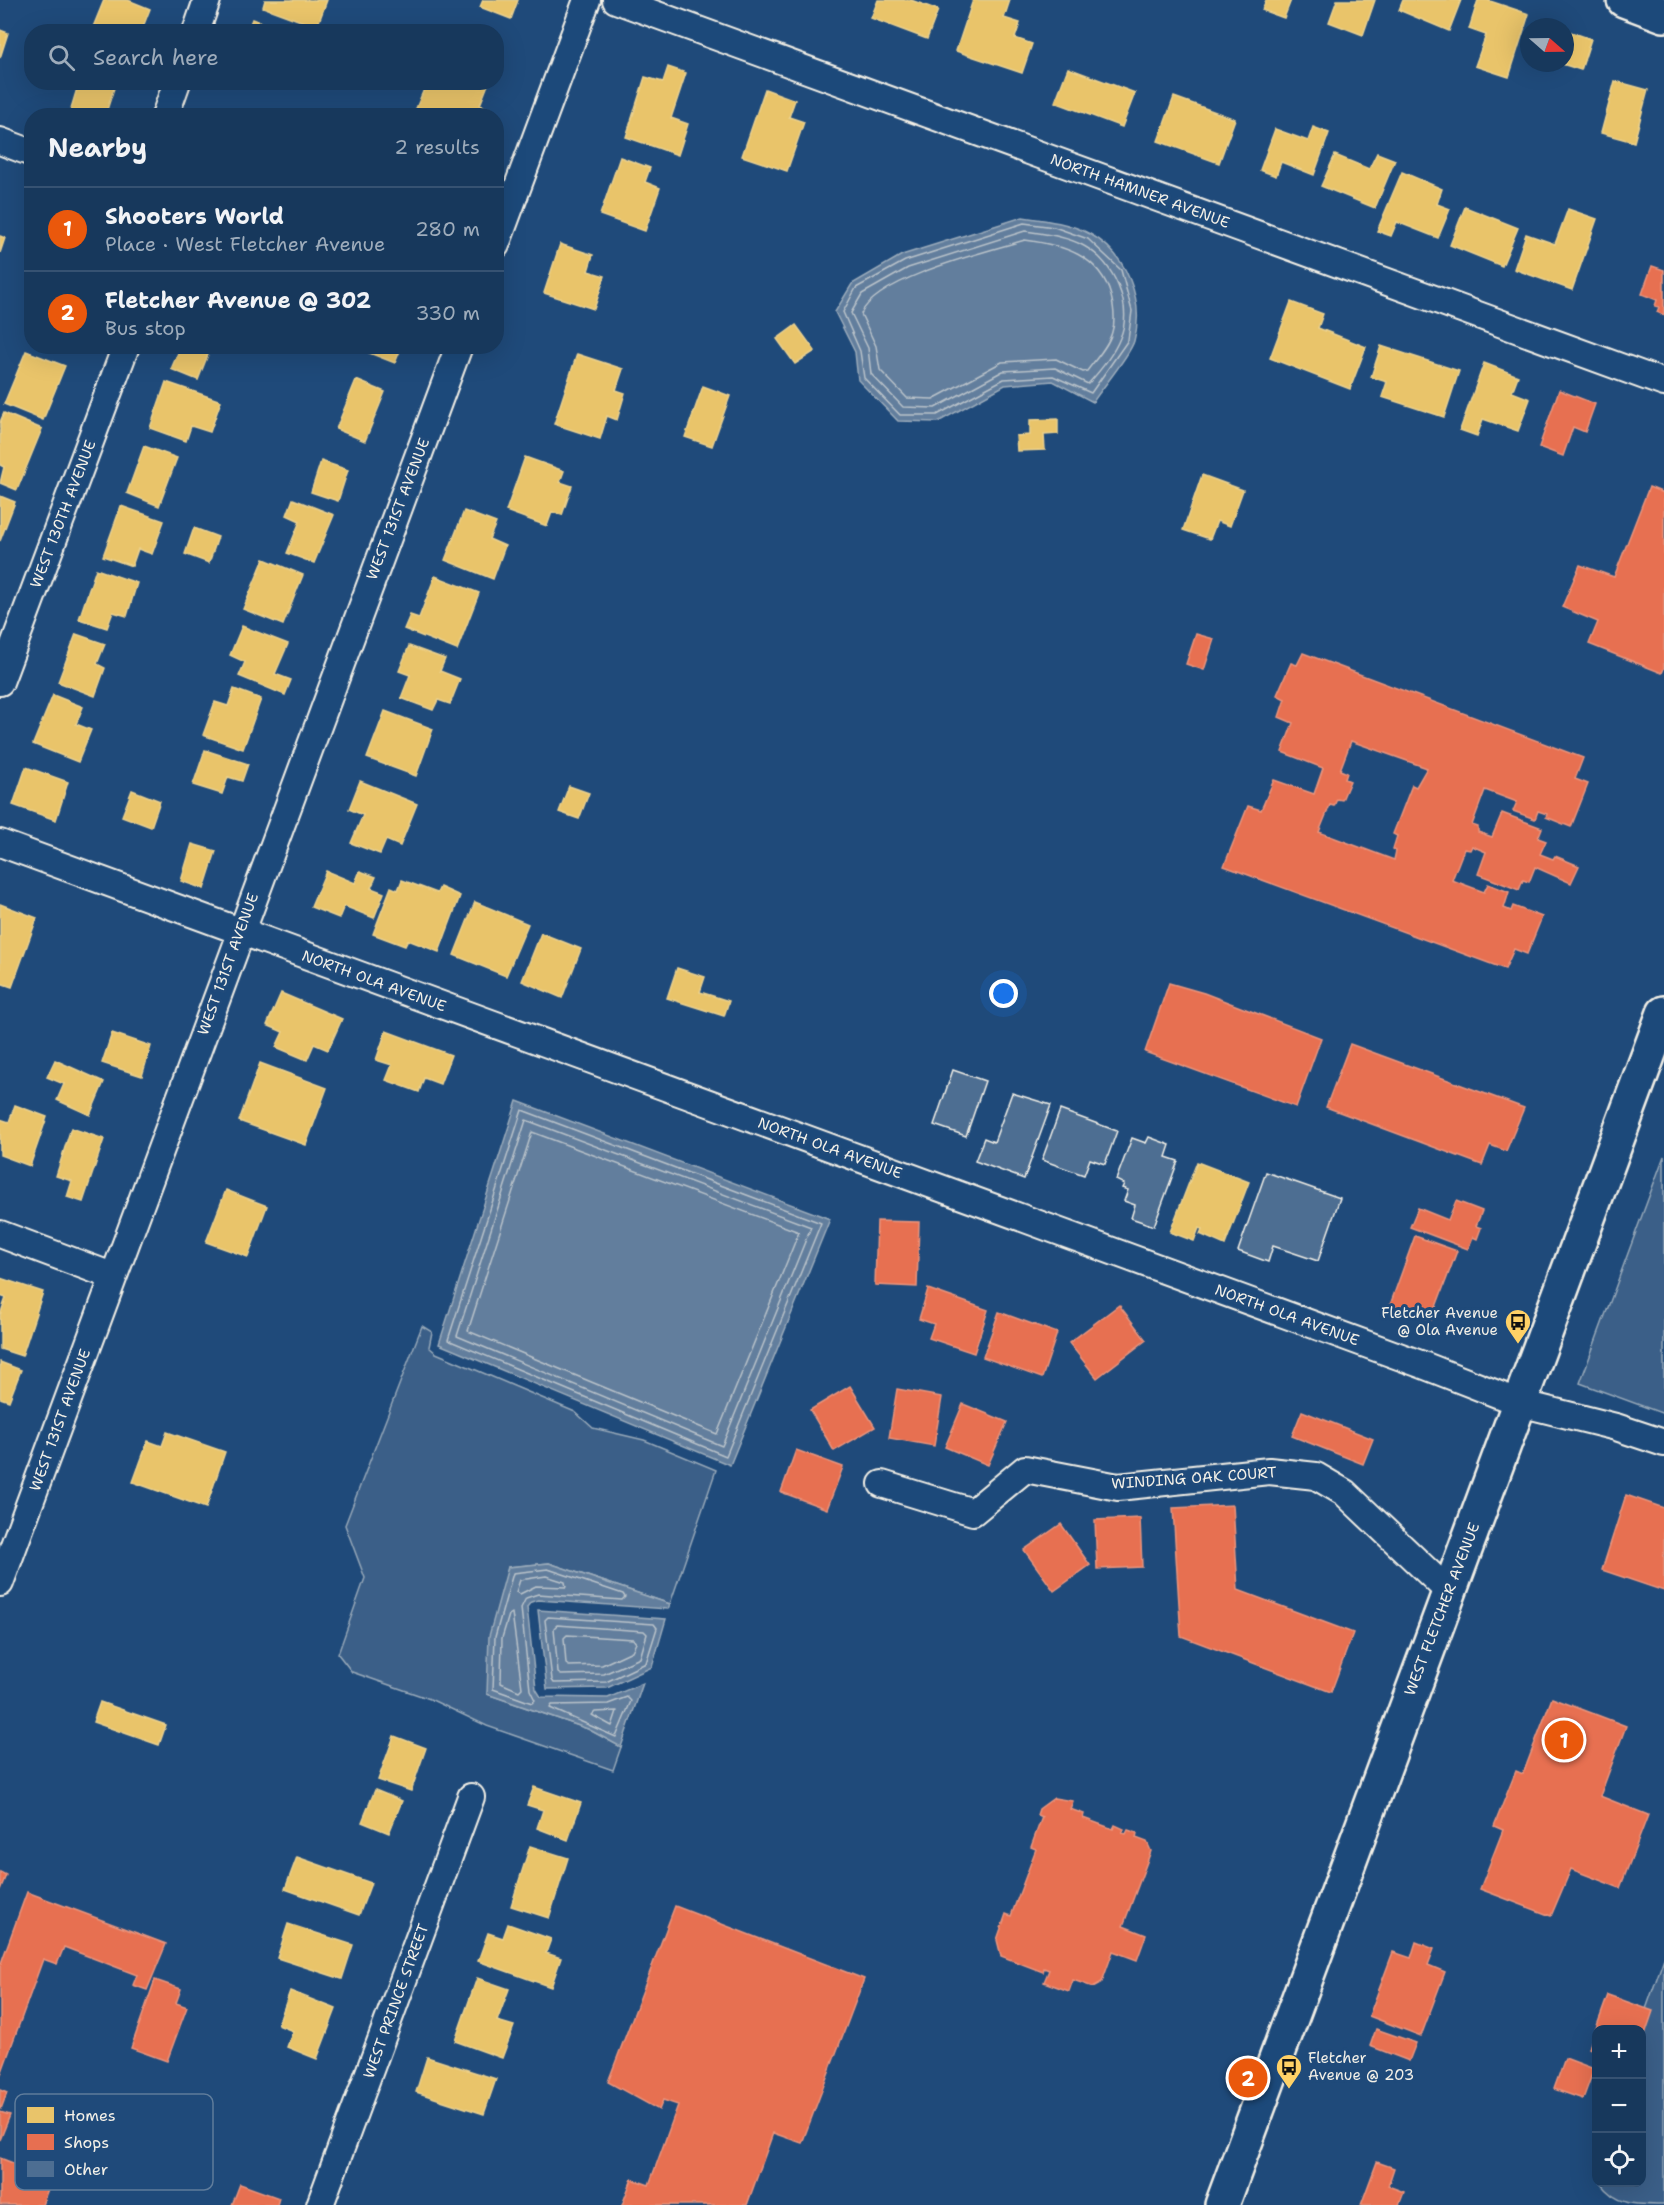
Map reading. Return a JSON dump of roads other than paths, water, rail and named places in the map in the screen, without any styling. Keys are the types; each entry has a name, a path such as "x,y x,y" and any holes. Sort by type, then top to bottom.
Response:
{"main road":[{"path":"1624,0 1664,15"},
{"name":"WEST FLETCHER AVENUE","path":"1222,2205 1664,1013"}],"street":[{"path":"199,24 207,0"},
{"path":"504,223 587,0"},
{"name":"NORTH HAMNER AVENUE","path":"616,0 1664,383"},
{"path":"168,108 174,90"},
{"path":"0,141 24,150"},
{"name":"WEST 130TH AVENUE","path":"0,682 123,354"},
{"name":"WEST 131ST AVENUE","path":"0,1583 456,354"},
{"name":"NORTH OLA AVENUE","path":"0,843 1413,1361 1520,1403 1616,1427 1664,1443"},
{"path":"0,1234 112,1276"},
{"name":"WINDING OAK COURT","path":"882,1484 973,1512 1025,1469 1118,1487 1269,1471 1316,1476 1345,1493 1448,1591"},
{"name":"WEST PRINCE STREET","path":"320,2205 471,1797"}],"water":[{"path":"1023,217 1057,222 1082,230 1103,243 1114,254 1130,280 1137,310 1134,341 1127,354 1093,402 1053,381 1005,385 938,422 898,421 858,380 855,352 835,312 852,284 902,255"},
{"path":"517,1101 830,1219 730,1465 439,1344"},
{"path":"549,1563 670,1604 668,1609 538,1600 531,1602 527,1607 536,1689 541,1697 608,1698 643,1683 621,1747 588,1729 487,1694 489,1636 508,1567"},
{"path":"538,1610 666,1619 652,1667 607,1688 547,1689"}],"place":[{"name":"Fletcher Avenue @ Ola Avenue","path":"1518,1345"},
{"name":"Shooters World","path":"1564,1740"},
{"name":"Fletcher Avenue @ 302","path":"1248,2078"},
{"name":"Fletcher Avenue @ 203","path":"1289,2090"}]}
